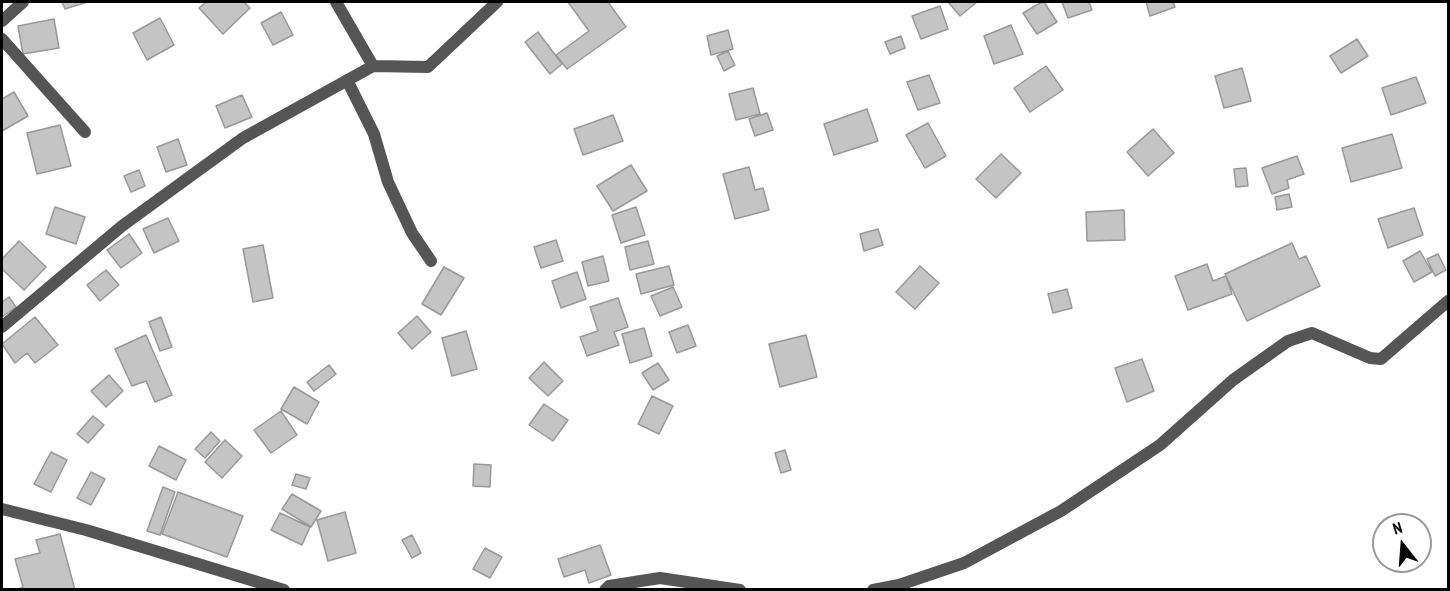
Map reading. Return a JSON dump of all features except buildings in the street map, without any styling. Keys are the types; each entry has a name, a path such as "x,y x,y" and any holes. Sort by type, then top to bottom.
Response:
{"street":[{"path":"2,21 23,2"},
{"path":"336,2 373,66"},
{"path":"2,327 122,226 234,145 373,66 428,67 497,2"},
{"path":"2,39 85,132"},
{"path":"348,80 374,134 388,182 412,233 431,261"},
{"path":"873,590 899,585 964,563 1062,512 1160,445 1233,380 1288,341 1312,333 1370,358 1382,359 1449,301"},
{"path":"2,509 86,530 284,590"},
{"path":"605,590 609,586 660,579 740,590"}]}
